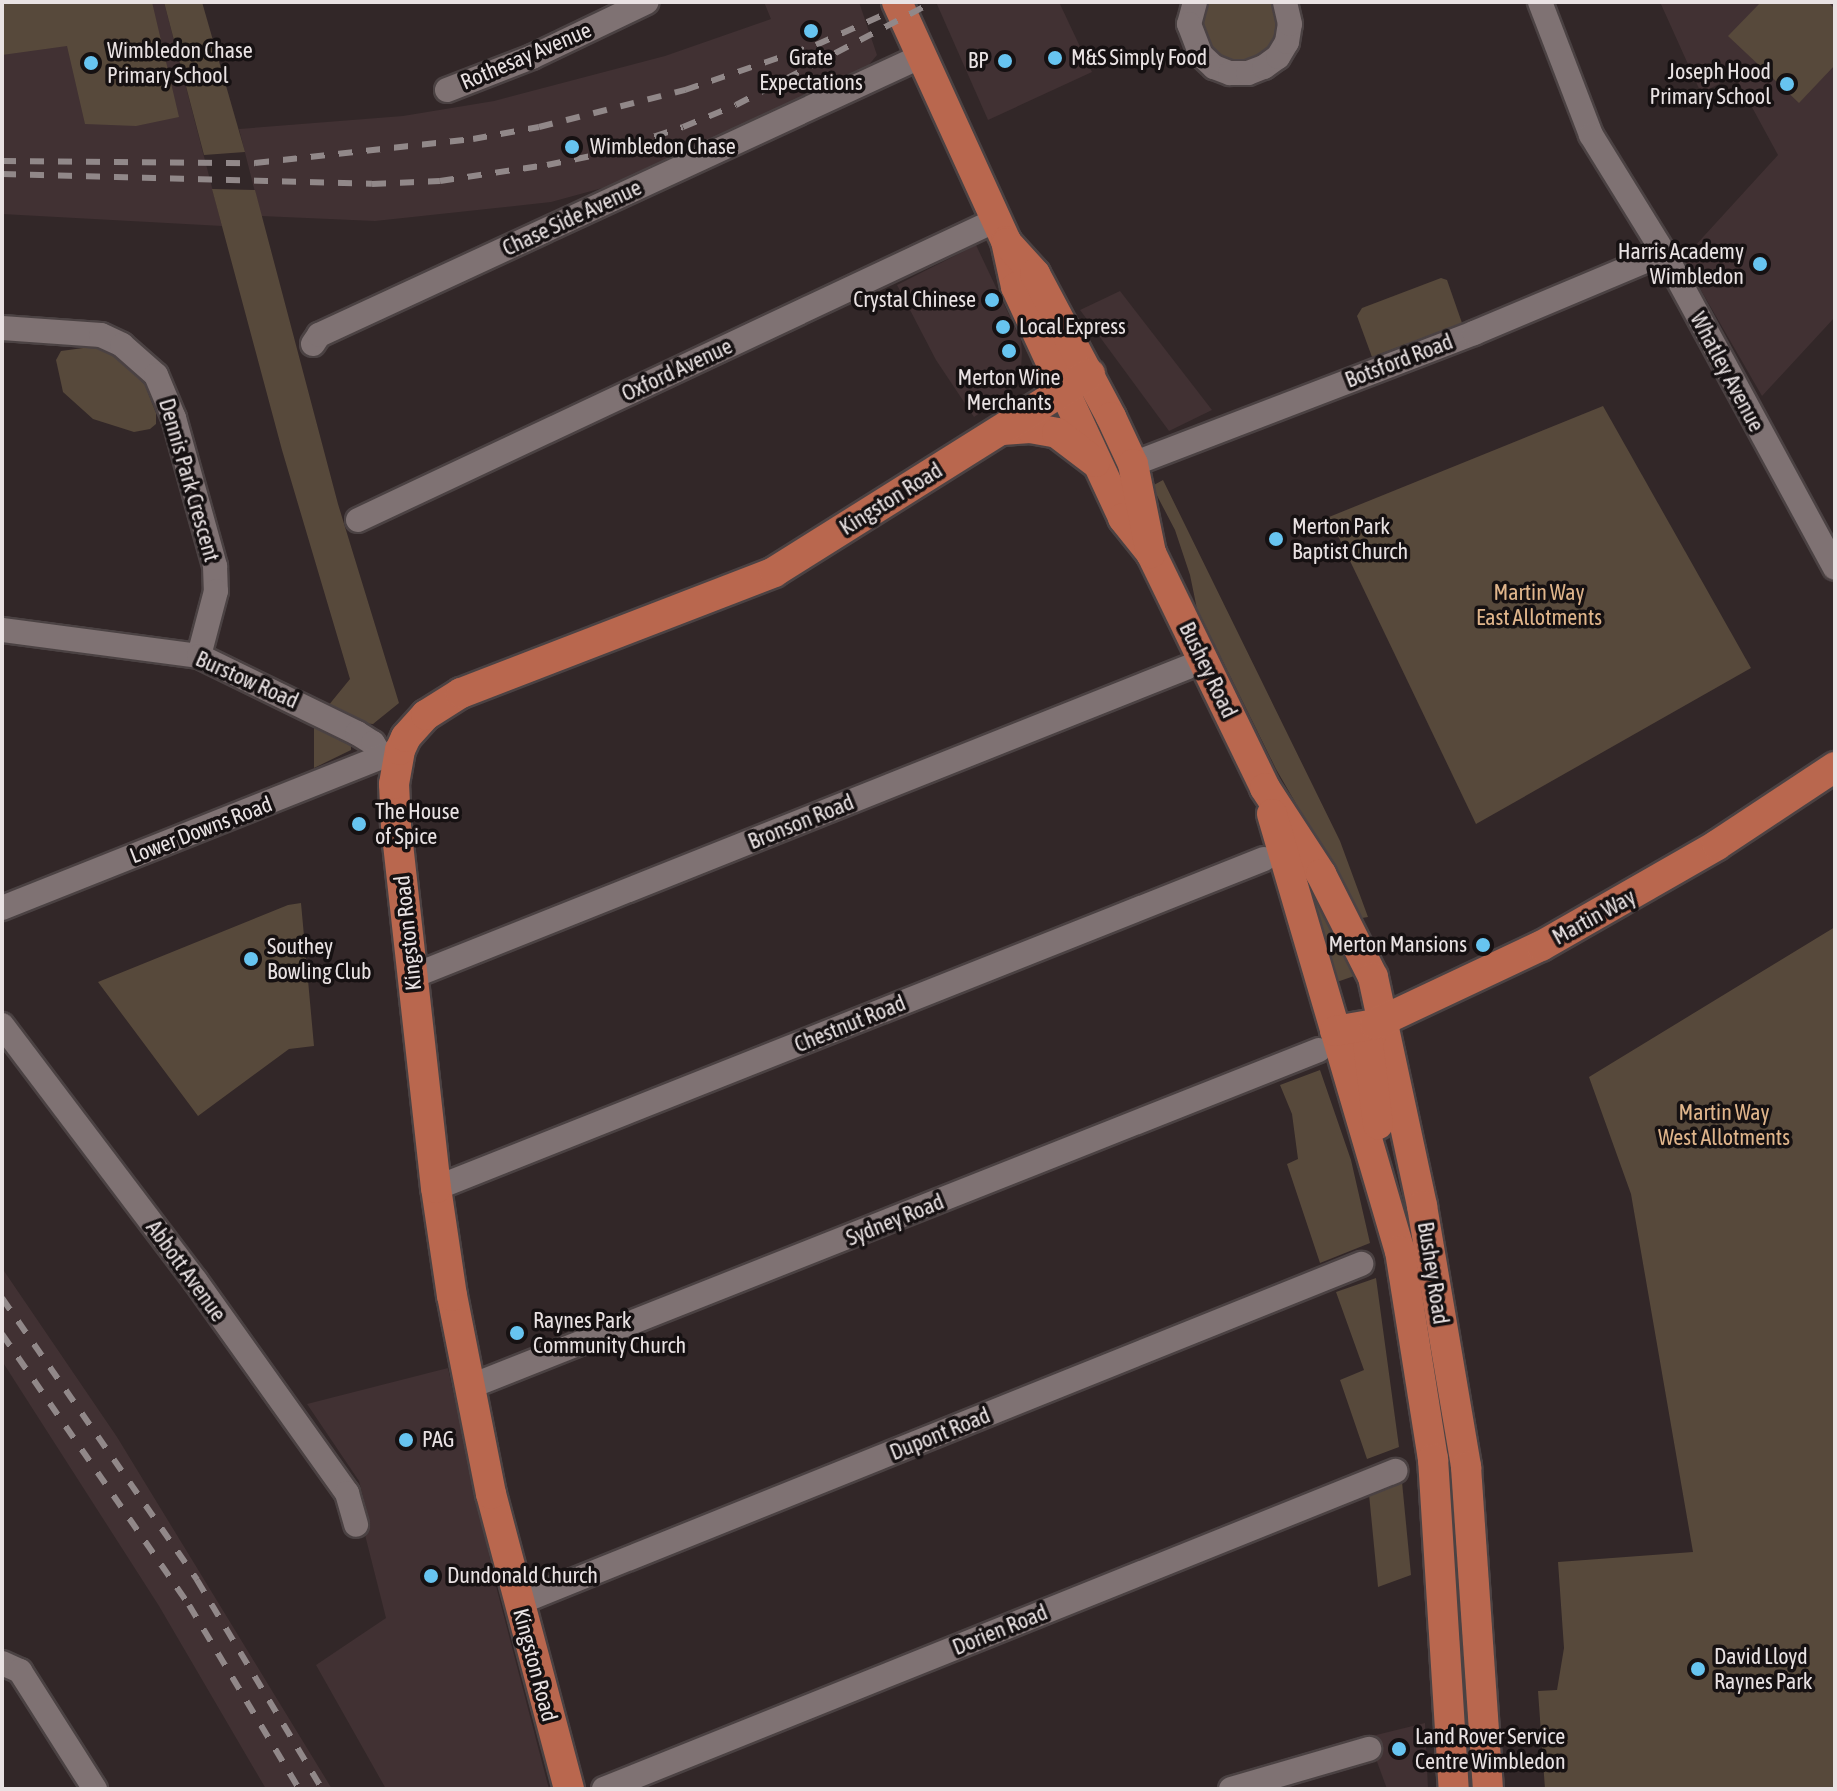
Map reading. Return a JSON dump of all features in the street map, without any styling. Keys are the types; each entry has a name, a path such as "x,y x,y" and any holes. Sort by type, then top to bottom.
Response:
{"main road":[{"path":"897,2 1001,230 1035,274 1078,381"},
{"name":"Kingston Road","path":"569,1789 518,1603 469,1387 436,1188 396,826 391,753 426,715 461,693 774,572 1078,381"},
{"name":"Bushey Road","path":"1078,381 1097,464 1123,518 1151,553 1265,788 1308,853 1353,933 1373,977 1379,1022 1422,1206 1466,1467 1488,1789"},
{"name":"Bushey Road","path":"1078,381 1133,464 1151,553"},
{"path":"1000,430 1030,428 1057,433 1081,448 1097,464"},
{"name":"Martin Way","path":"1327,1040 1379,1022 1512,961 1628,899 1835,767"},
{"name":"Bushey Road","path":"1265,788 1327,1040 1379,1174 1400,1251 1433,1459 1454,1789"},
{"name":"Bushey Road","path":"1379,1022 1368,1043 1380,1147 1379,1174"}],"street":[{"name":"Rothesay Avenue","path":"447,90 532,57 647,2"},
{"path":"1195,2 1189,24 1192,40 1201,55 1214,67 1230,73 1248,73 1278,57 1287,42 1292,4"},
{"name":"Whatley Avenue","path":"1540,2 1591,135 1664,253 1835,568"},
{"name":"Chase Side Avenue","path":"313,344 319,335 922,56"},
{"name":"Oxford Avenue","path":"358,520 1001,230"},
{"name":"Botsford Road","path":"1133,464 1474,333 1664,253"},
{"name":"Dennis Park Crescent","path":"2,328 101,335 122,345 156,375 174,418 215,566 216,591 199,656"},
{"name":"Burstow Road","path":"2,630 165,649 199,656 357,733 391,753"},
{"name":"Bronson Road","path":"413,976 1188,667"},
{"name":"Lower Downs Road","path":"2,908 391,753"},
{"name":"Chestnut Road","path":"436,1188 1264,859"},
{"name":"Abbott Avenue","path":"2,1025 195,1280 347,1493 356,1525"},
{"name":"Sydney Road","path":"469,1387 1327,1040"},
{"name":"Dupont Road","path":"518,1603 1361,1264"},
{"name":"Dorien Road","path":"604,1789 1395,1471"},
{"path":"2,1663 20,1671 95,1789"},
{"path":"1231,1789 1369,1749"}],"shaded area":[{"path":"2,2 164,2 222,226 2,214"},
{"path":"764,2 859,2 877,55 868,66 628,181 551,202 375,221 261,216 239,129 403,116 494,101 665,56 771,19"},
{"path":"936,2 1059,2 1092,72 988,120"},
{"path":"1660,2 1835,2 1835,317 1762,396 1683,259 1778,155 1735,76 1701,93"},
{"path":"976,245 1021,340 1022,353 1021,369 1010,393 974,417 936,360 897,285"},
{"path":"1120,291 1212,410 1169,431 1080,310"},
{"path":"2,1268 117,1437 332,1789 266,1789 159,1606 2,1361"},
{"path":"448,1368 496,1586 549,1789 386,1789 316,1665 386,1618 361,1519 368,1516 359,1481 307,1404"},
{"name":"Land Rover Service Centre Wimbledon","path":"1425,1723 1428,1789 1387,1789 1368,1737"}],"green space":[{"name":"Wimbledon Chase Primary School","path":"2,2 152,2 179,117 136,126 85,124 67,46 2,55"},
{"path":"164,2 202,2 245,152 204,155"},
{"path":"1205,2 1275,2 1281,26 1270,50 1248,63 1222,60 1203,41 1200,14"},
{"path":"1761,2 1828,2 1835,9 1835,65 1799,103 1728,36"},
{"path":"212,189 255,190 338,504 399,703 373,724 361,723 328,706 350,679 282,450"},
{"path":"1441,278 1447,280 1462,323 1372,357 1357,316 1362,308"},
{"path":"98,346 115,355 145,385 156,413 156,424 150,429 134,432 93,419 63,392 56,360 61,351"},
{"name":"Martin Way East Allotments","path":"1603,406 1751,668 1476,824 1329,517"},
{"path":"1163,480 1340,841 1368,917 1362,918 1276,769 1197,609 1175,530 1152,486"},
{"path":"314,727 351,746 351,750 314,768"},
{"path":"1307,868 1357,975 1334,983 1300,871"},
{"path":"301,903 314,1046 289,1049 198,1116 98,982 288,905"},
{"name":"Martin Way West Allotments","path":"1835,927 1835,1789 1545,1789 1538,1691 1557,1690 1564,1648 1558,1562 1693,1552 1631,1194 1589,1077"},
{"path":"1320,1070 1351,1160 1370,1243 1320,1263 1287,1164 1298,1159 1292,1114 1280,1085"},
{"path":"1376,1278 1399,1447 1367,1459 1340,1380 1364,1370 1336,1292"},
{"path":"1402,1482 1411,1575 1378,1587 1369,1494"},
{"path":"1466,1642 1478,1789 1464,1789 1466,1724 1461,1650"}],"railway":[{"path":"2,174 372,184 440,181 547,165 601,154 683,127 736,105 933,2"},
{"path":"2,161 255,163 473,139 539,127 685,90 816,45 892,11"},
{"path":"2,1298 197,1580 322,1789"},
{"path":"2,1334 189,1605 299,1789"}],"place":[{"name":"Grate Expectations","path":"811,31"},
{"name":"M&S Simply Food","path":"1055,58"},
{"name":"BP","path":"1005,61"},
{"name":"Wimbledon Chase Primary School","path":"91,63"},
{"name":"Joseph Hood Primary School","path":"1787,84"},
{"name":"Wimbledon Chase","path":"572,147"},
{"name":"Harris Academy Wimbledon","path":"1760,264"},
{"name":"Crystal Chinese","path":"992,300"},
{"name":"Local Express","path":"1003,327"},
{"name":"Merton Wine Merchants","path":"1009,351"},
{"name":"Merton Park Baptist Church","path":"1276,539"},
{"name":"The House of Spice","path":"359,824"},
{"name":"Merton Mansions","path":"1483,945"},
{"name":"Southey Bowling Club","path":"251,959"},
{"name":"Raynes Park Community Church","path":"517,1333"},
{"name":"PAG","path":"406,1440"},
{"name":"Dundonald Church","path":"431,1576"},
{"name":"David Lloyd Raynes Park","path":"1698,1669"},
{"name":"Land Rover Service Centre Wimbledon","path":"1399,1749"}]}
